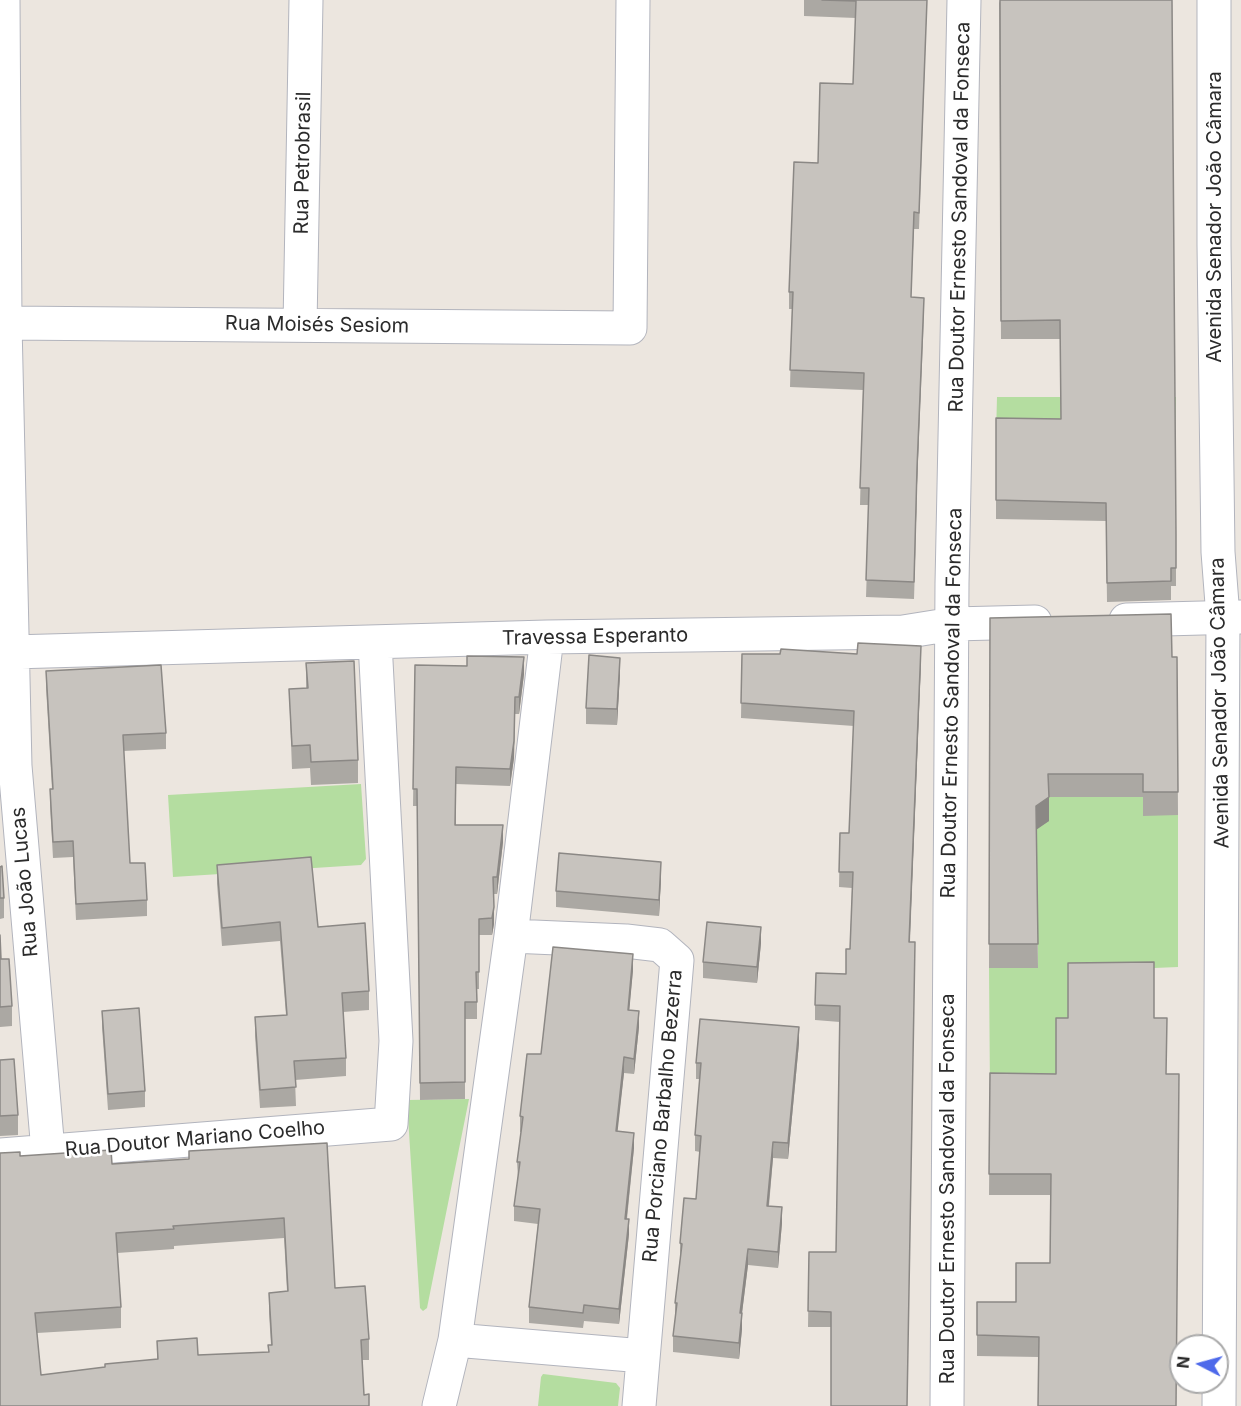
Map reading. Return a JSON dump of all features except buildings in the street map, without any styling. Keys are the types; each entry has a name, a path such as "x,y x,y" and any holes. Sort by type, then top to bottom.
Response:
{"street":[{"name":"Rua João Lucas","path":"3,0 5,323 12,652 7,766 48,1151"},
{"name":"Rua Petrobrasil","path":"300,325 306,0"},
{"name":"Rua Moisés Sesiom","path":"5,323 630,328 633,0"},
{"name":"Rua Doutor Ernesto Sandoval da Fonseca","path":"946,1406 952,571 964,0"},
{"name":"Avenida Senador João Câmara","path":"1214,0 1218,552 1232,617 1219,1406"},
{"path":"1095,621 1232,617"},
{"name":"Travessa Esperanto","path":"12,652 547,637 903,632 953,624 1059,622"},
{"path":"439,1406 455,1340 511,936 547,637"},
{"name":"Rua Doutor Mariano Coelho","path":"0,1155 391,1124 396,1041 375,642"},
{"name":"Rua Porciano Barbalho Bezerra","path":"511,936 626,941 660,945 677,960 639,1406"},
{"path":"455,1340 643,1356"}],"green space":[{"path":"997,397 1176,397 1175,438 996,436"},
{"path":"361,784 366,859 361,865 173,877 168,795"},
{"path":"1048,797 1143,797 1178,815 1178,967 1154,968 1154,983 1068,1023 1056,1094 990,1093 989,968 1038,968 1036,830"},
{"path":"469,1099 427,1308 423,1311 420,1308 407,1100"},
{"path":"543,1374 616,1383 620,1388 618,1406 538,1406"}]}
